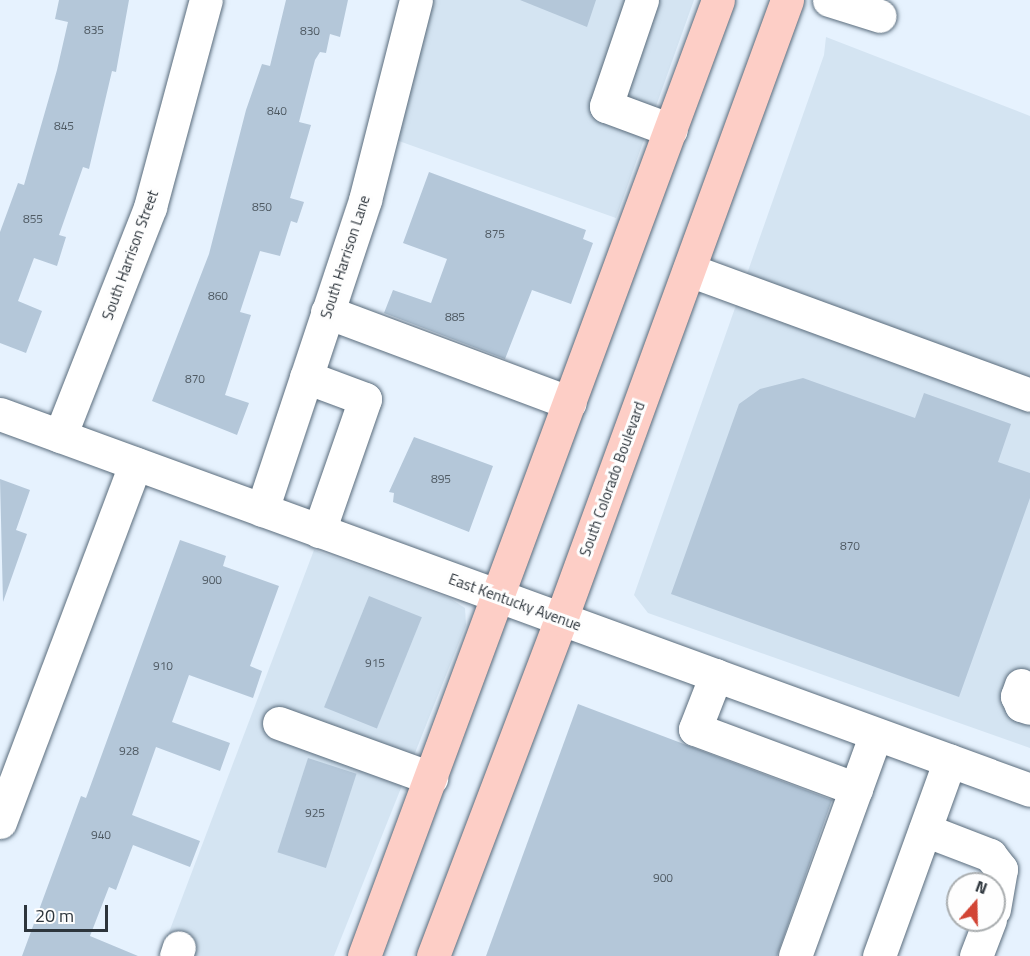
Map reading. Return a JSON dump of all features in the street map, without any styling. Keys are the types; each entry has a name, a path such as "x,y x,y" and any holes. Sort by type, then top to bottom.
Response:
{"main road":[{"path":"364,956 718,0"},
{"name":"South Colorado Boulevard","path":"433,956 561,619 787,0"}],"street":[{"name":"South Harrison Street","path":"60,436 150,207 206,0"},
{"name":"South Harrison Lane","path":"262,510 365,200 416,0"},
{"path":"642,0 606,106 671,130"},
{"path":"829,0 880,16"},
{"path":"689,270 1030,395"},
{"path":"327,312 570,403"},
{"path":"306,377 365,399 319,531"},
{"name":"East Kentucky Avenue","path":"0,414 1030,790"},
{"path":"0,822 135,464"},
{"path":"716,675 695,729 856,789"},
{"path":"279,723 431,778"},
{"path":"795,956 876,734"},
{"path":"879,956 950,760"},
{"path":"925,830 990,855 1001,869 1000,872"},
{"path":"976,956 985,932"}],"shaded area":[{"path":"428,0 694,0 616,218 396,140"},
{"path":"826,37 1030,116 1030,748 648,613 634,595 824,55"},
{"path":"314,550 451,599 465,608 466,625 334,956 160,956"}],"building":[{"path":"59,0 129,0 116,72 112,71 89,169 83,167 59,235 66,237 57,266 34,258 18,301 42,311 26,353 0,343 0,232 18,183 24,185 57,70 68,22 55,19"},
{"path":"286,0 348,0 340,37 330,34 326,53 320,52 315,60 299,122 311,125 290,198 304,202 297,223 291,221 280,256 260,251 240,312 251,315 225,395 249,403 237,435 152,401 209,254 246,110 262,64 270,66"},
{"path":"520,0 596,0 587,27"},
{"path":"429,172 586,230 583,239 593,243 571,304 532,290 505,359 384,313 393,290 431,303 447,259 403,243"},
{"path":"803,378 915,418 924,393 1011,424 998,462 1030,473 1030,498 959,697 671,594 739,404 760,389"},
{"path":"414,437 493,466 469,532 393,502 394,493 389,492"},
{"path":"0,479 30,490 16,530 27,534 3,602"},
{"path":"180,540 226,556 223,566 279,586 250,666 262,671 253,698 189,675 172,722 230,743 220,771 156,747 132,815 200,841 190,867 133,845 116,890 109,887 90,936 138,956 22,956 81,796 86,798"},
{"path":"369,596 422,617 377,729 324,707"},
{"path":"578,704 832,800 777,956 486,956"},
{"path":"308,758 357,774 326,868 277,852"}]}
